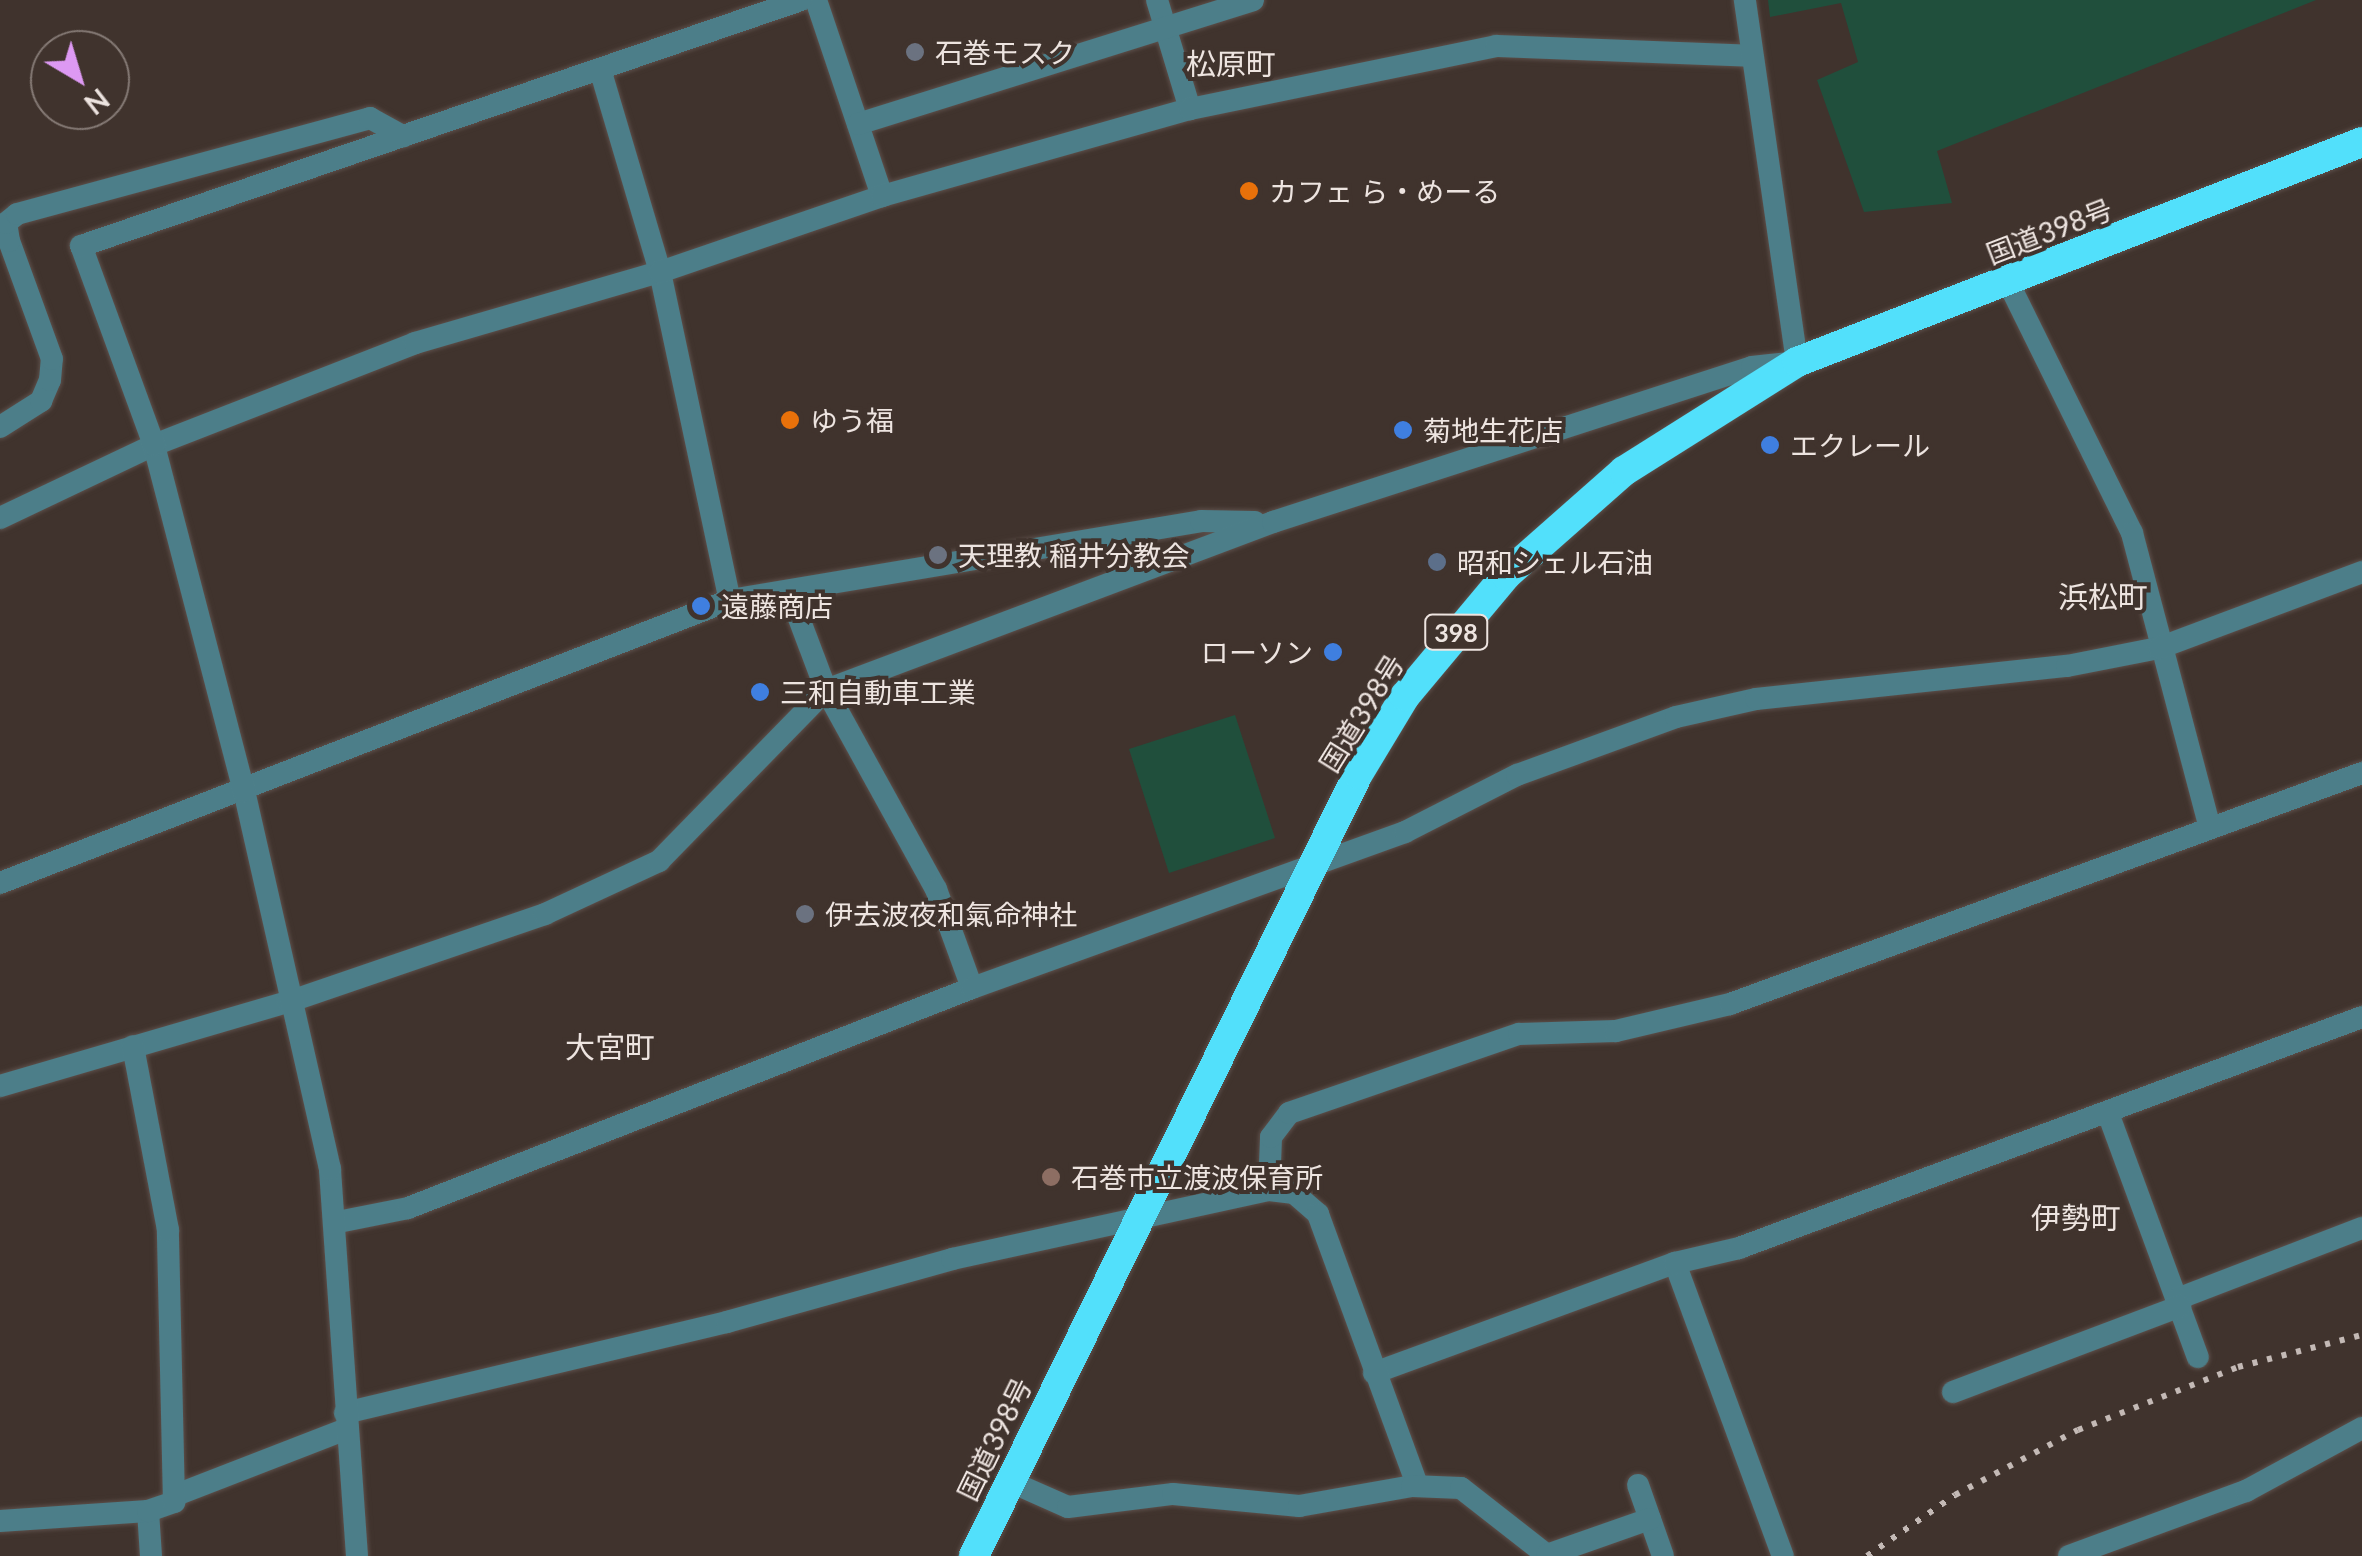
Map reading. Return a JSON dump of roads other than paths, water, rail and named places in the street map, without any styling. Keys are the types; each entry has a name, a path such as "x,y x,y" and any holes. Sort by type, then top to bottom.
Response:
{"highway":[{"name":"国道398号","path":"974,1556 1311,865 1406,696 1506,575 1624,470 1797,362 2362,142"}],"street":[{"path":"357,1556 344,1421 338,1222 244,791 154,446 81,246 802,0"},
{"path":"816,0 882,196"},
{"path":"1157,0 1190,110"},
{"path":"858,124 1252,0"},
{"path":"0,1086 288,1002 545,914 658,860 826,690 1273,522 1752,367 1797,362 1745,0"},
{"path":"0,518 154,446 416,343 660,272 882,196 1190,110 1496,46 1752,56"},
{"path":"600,69 660,272 730,600"},
{"path":"0,428 41,401 50,380 52,360 9,241 6,223 17,214 370,118 403,136"},
{"path":"2008,282 2122,507 2209,824"},
{"path":"0,883 730,600 1201,522 1273,522"},
{"path":"338,1222 408,1208 972,988 1406,832 1517,775 1676,717 1756,699 2068,666 2159,648 2362,572"},
{"path":"789,592 826,690 936,889 972,988"},
{"path":"1270,1190 1271,1137 1289,1113 1518,1034 1616,1031 1730,1004 2209,824 2362,772"},
{"path":"1374,1373 1675,1263 1739,1248 2362,1017"},
{"path":"0,1522 148,1511 170,1507 176,1495 168,1230 133,1046"},
{"path":"2108,1113 2198,1357"},
{"path":"176,1495 344,1421 1138,1216 1270,1190 1294,1193 1318,1214 1418,1485"},
{"path":"1953,1392 2362,1228"},
{"path":"1675,1263 1784,1556"},
{"path":"2069,1556 2246,1491 2362,1428"},
{"path":"1010,1482 1068,1507 1173,1494 1299,1506 1418,1485 1461,1488 1547,1556 1650,1519"},
{"path":"1638,1484 1663,1556"},
{"path":"148,1511 151,1556"}],"railway":[{"path":"1867,1556 1955,1495 2078,1430 2238,1367 2362,1335"}],"place":[{"name":"石巻モスク","path":"915,52"},
{"name":"カフェ ら・めーる","path":"1249,191"},
{"name":"ゆう福","path":"790,420"},
{"name":"菊地生花店","path":"1403,430"},
{"name":"エクレール","path":"1770,445"},
{"name":"天理教 稲井分教会","path":"938,555"},
{"name":"昭和シェル石油","path":"1437,562"},
{"name":"遠藤商店","path":"701,606"},
{"name":"ローソン","path":"1333,652"},
{"name":"三和自動車工業","path":"760,692"},
{"name":"伊去波夜和氣命神社","path":"805,914"},
{"name":"石巻市立渡波保育所","path":"1051,1177"}],"district":[{"name":"松原町","path":"1231,63"},
{"name":"浜松町","path":"2103,596"},
{"name":"大宮町","path":"610,1046"},
{"name":"伊勢町","path":"2076,1217"}]}
